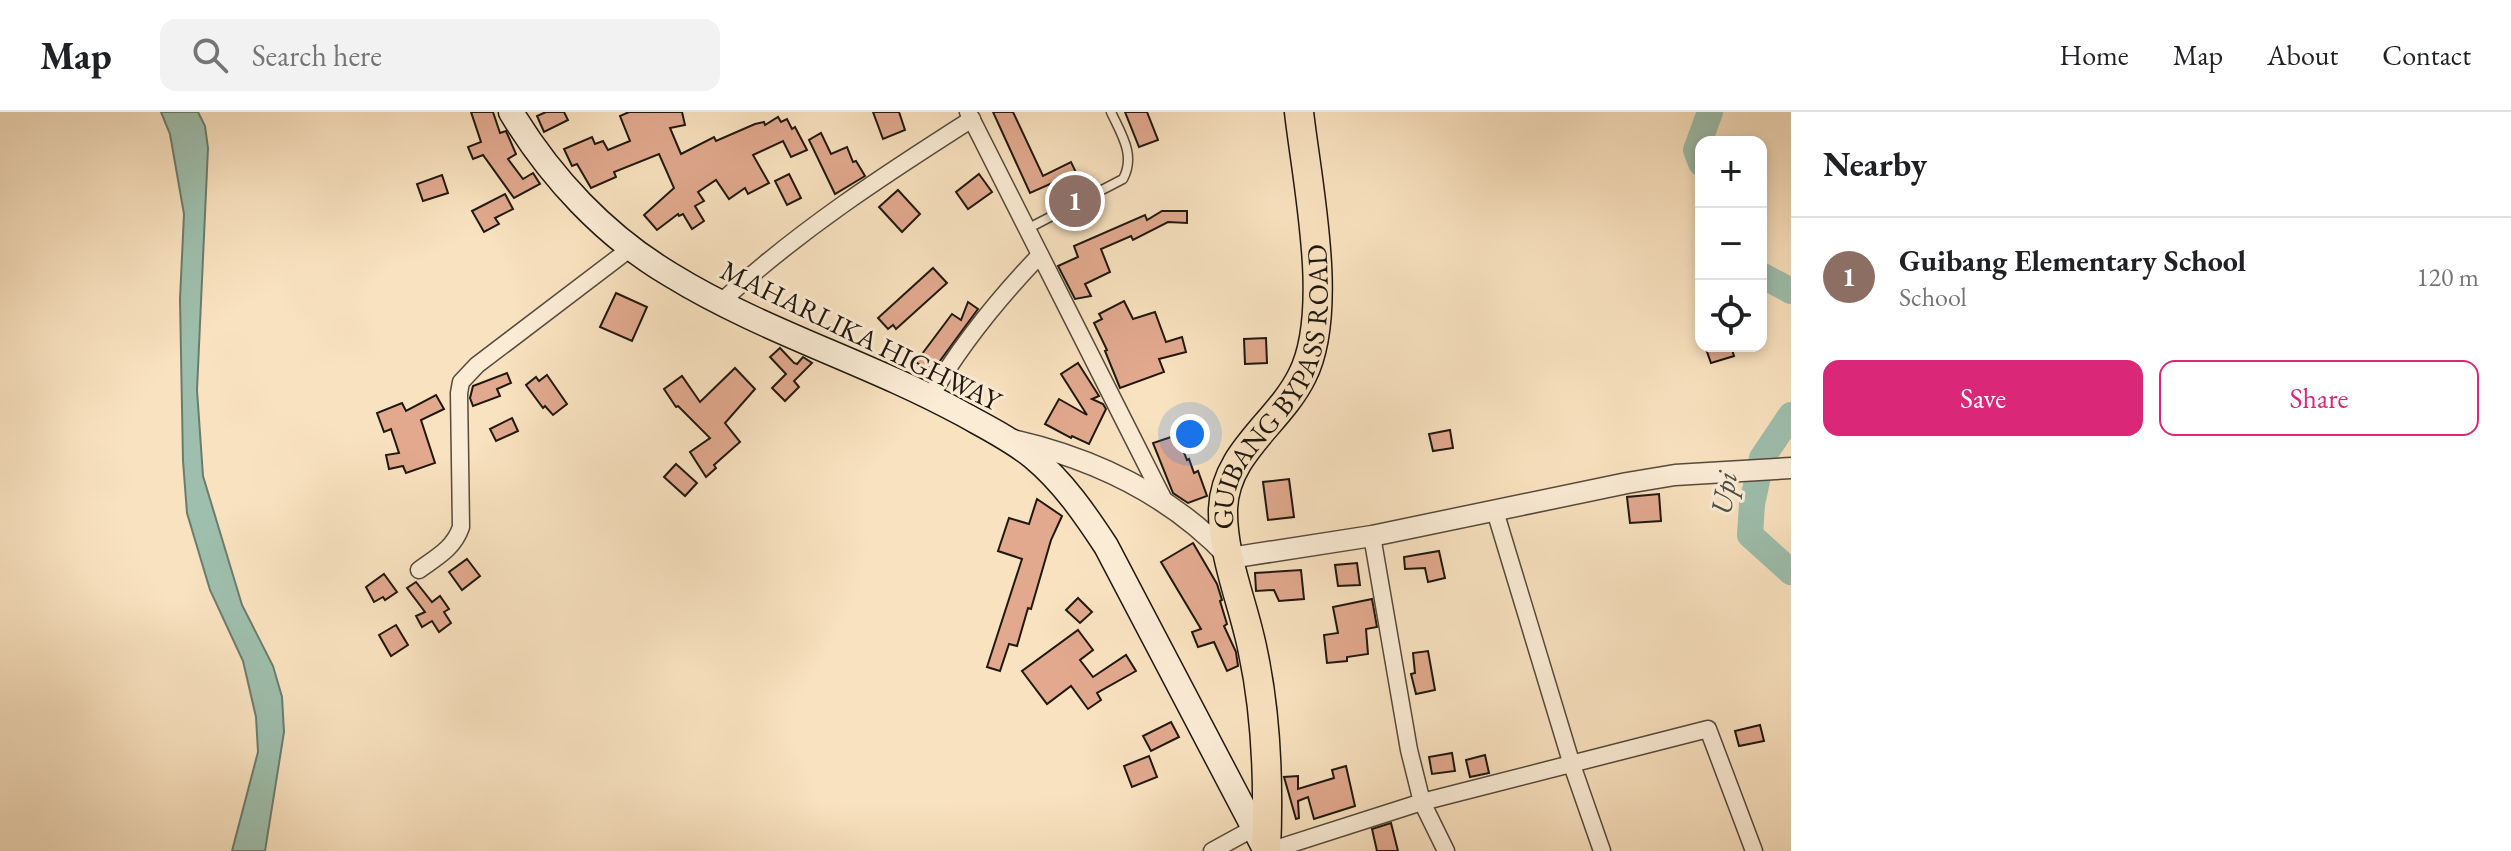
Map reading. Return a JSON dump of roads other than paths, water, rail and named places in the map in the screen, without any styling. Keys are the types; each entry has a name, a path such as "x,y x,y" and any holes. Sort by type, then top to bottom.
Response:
{"highway":[{"name":"GUIBANG BYPASS ROAD","path":"1264,845 1269,796 1265,720 1224,521 1226,487 1240,457 1287,400 1303,375 1312,350 1318,279 1299,112"}],"main road":[{"name":"MAHARLIKA HIGHWAY","path":"511,112 562,183 584,206 631,248 669,275 721,302 931,396 1007,438 1053,475 1106,546 1264,845"}],"street":[{"path":"721,302 760,266 820,219 970,115 1164,500"},
{"path":"419,570 450,548 461,527 461,382 477,365 631,248"},
{"path":"931,396 946,369 982,319 1040,255"},
{"path":"1007,438 1053,449 1164,500 1203,530 1230,558 1372,536 1627,483 1721,471 1791,468"},
{"path":"1495,511 1572,765 1602,851"},
{"path":"1372,536 1409,750 1422,802 1446,851"},
{"path":"1212,851 1264,845 1708,729 1754,851"}],"lane":[{"path":"1027,229 1123,179 1128,169 1129,152 1111,112"}],"waterway":[{"name":"Upi","path":"1701,136 1710,112"},
{"name":"Upi","path":"1767,278 1791,291"},
{"name":"Upi","path":"1791,415 1762,458 1752,504 1750,535 1791,572"}],"place":[{"name":"Guibang Elementary School","path":"1075,201"}]}
